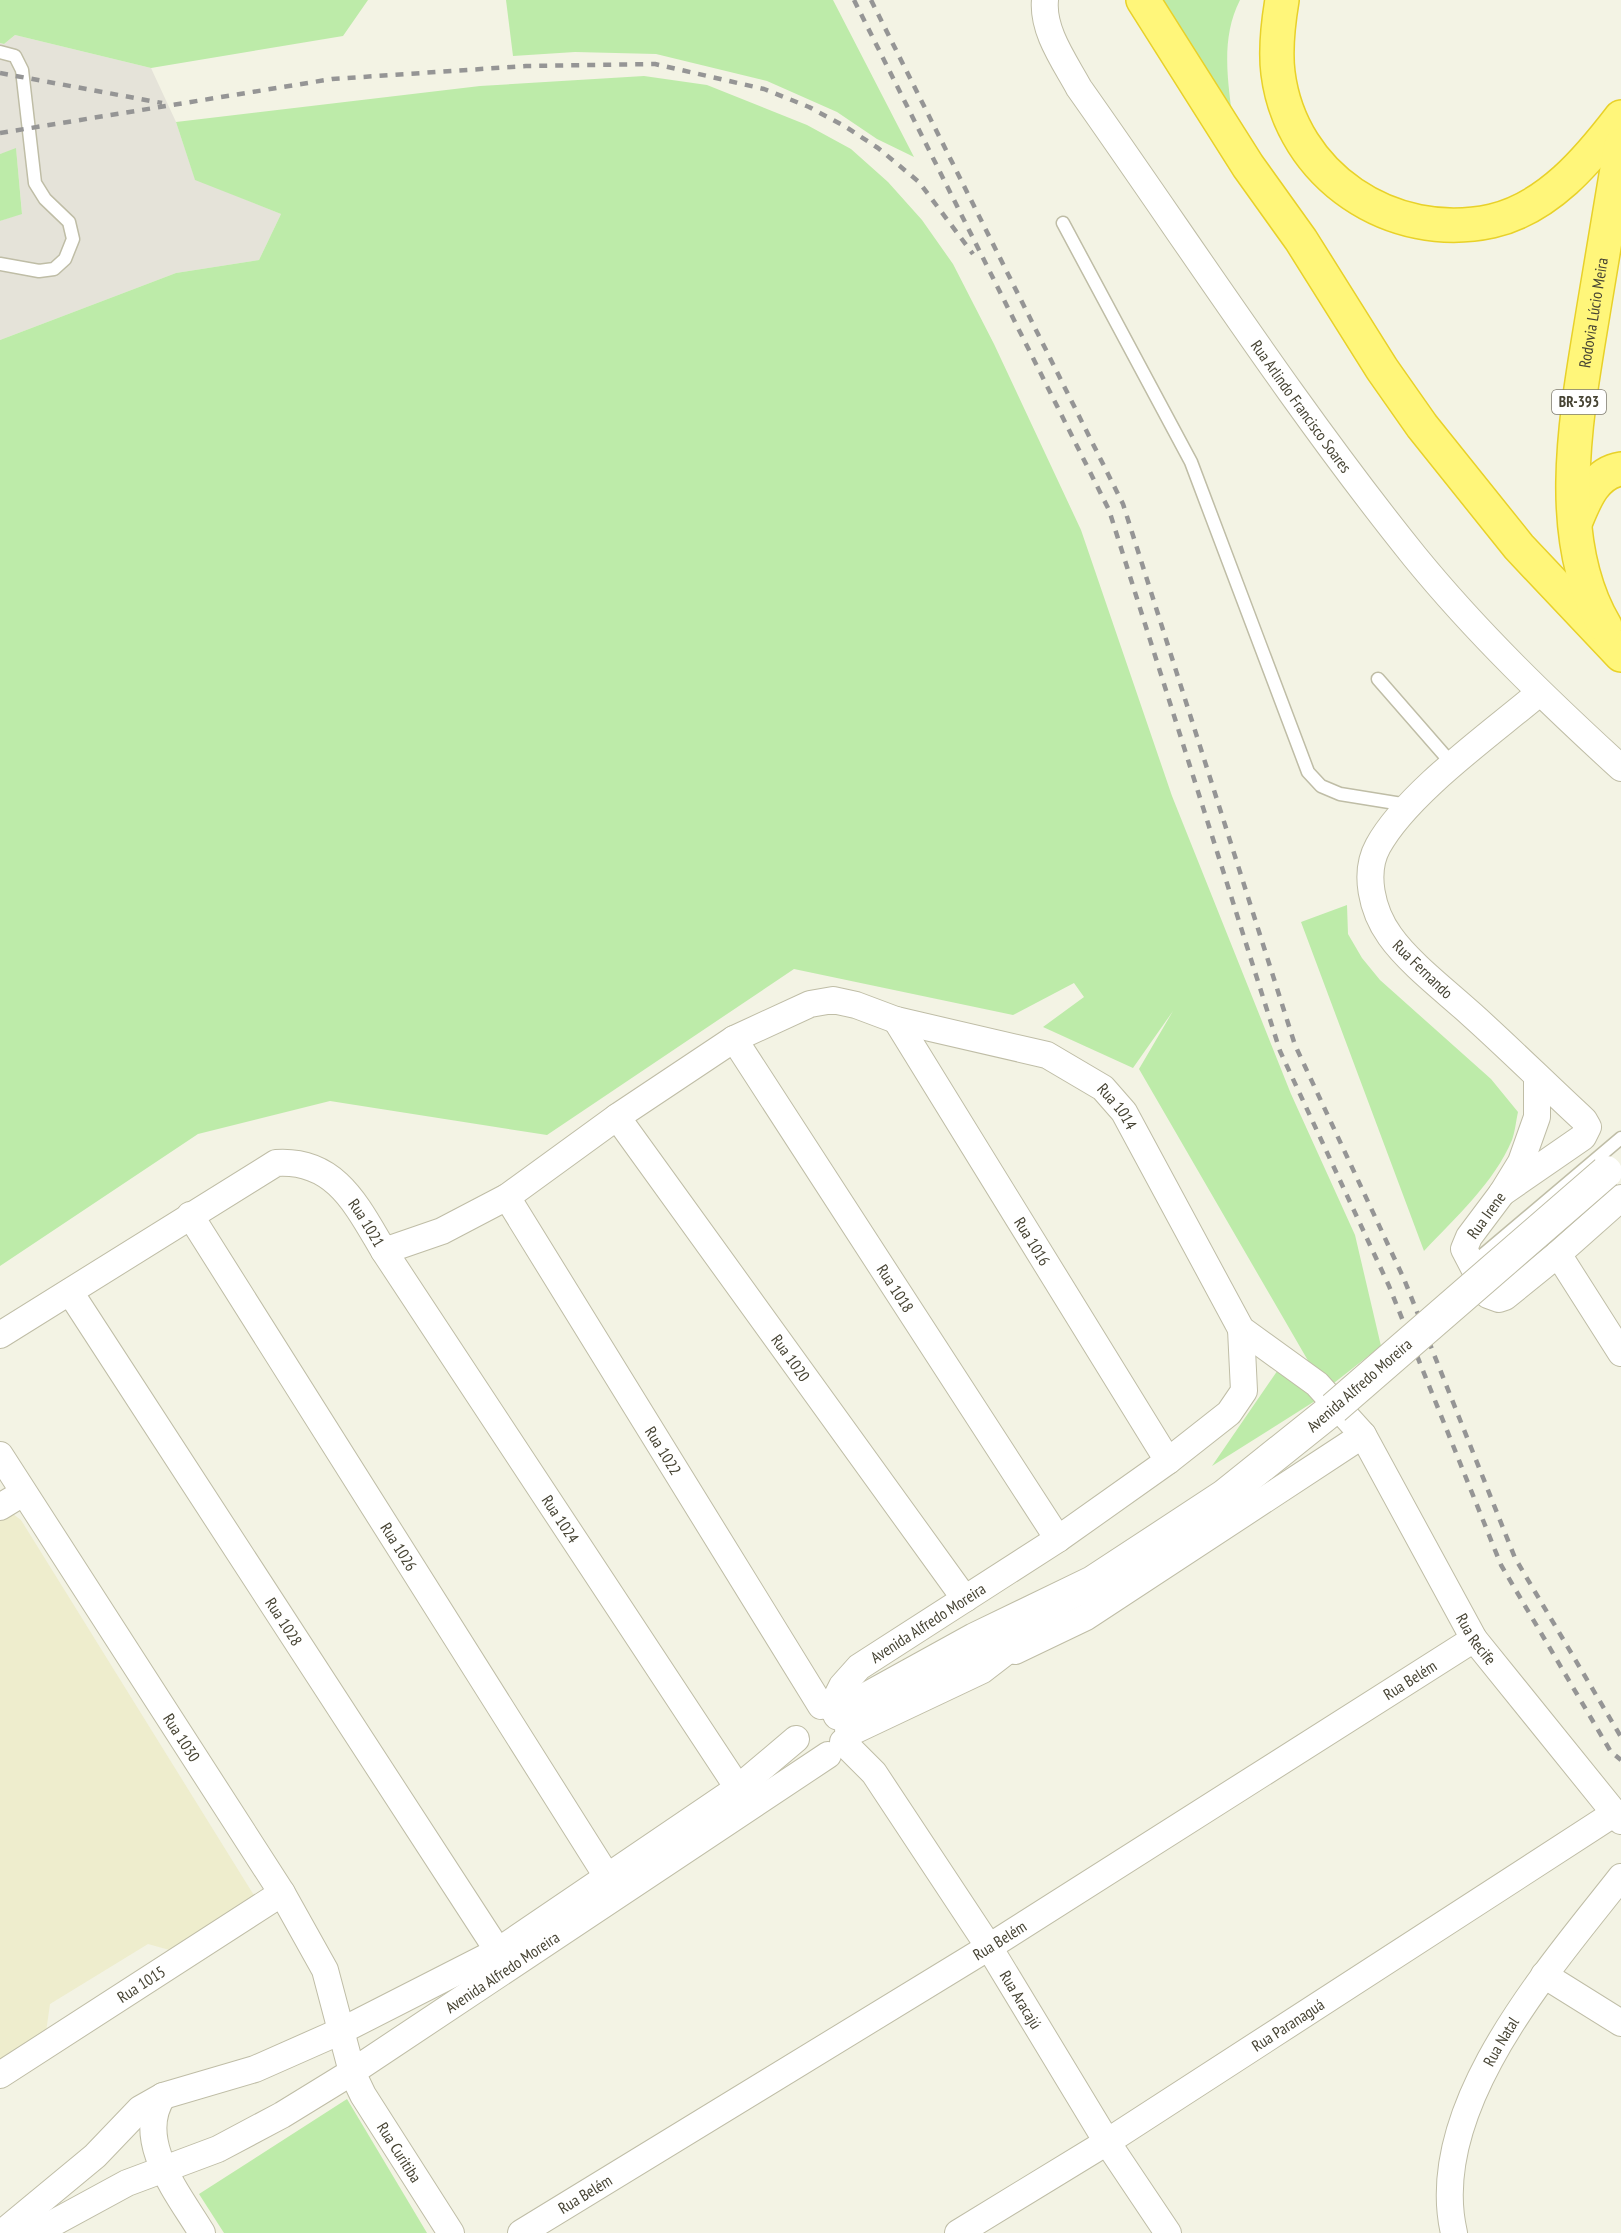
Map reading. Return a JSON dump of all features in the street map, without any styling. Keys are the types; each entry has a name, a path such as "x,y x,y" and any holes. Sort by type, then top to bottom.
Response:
{"highway":[{"path":"1143,0 1248,166 1301,240 1376,359 1422,426 1519,547 1621,654"},
{"path":"1282,0 1277,34 1278,73 1288,114 1306,147 1323,169 1368,206 1394,217 1426,224 1459,224 1492,221 1520,210 1572,176 1621,117"},
{"name":"Rodovia Lúcio Meira","path":"1621,145 1579,397 1574,485 1576,521 1584,578 1600,617 1621,654"},
{"path":"1576,521 1596,483 1610,472 1621,469"}],"street":[{"name":"Rua Arlindo Francisco Soares","path":"1045,0 1044,12 1054,41 1079,88 1346,468 1417,559 1539,693 1621,768"},
{"name":"Rua Fernando","path":"1502,1193 1583,1137 1588,1127 1584,1120 1390,936 1378,914 1371,890 1371,869 1378,846 1408,806 1539,693"},
{"name":"Rua 1014","path":"734,1039 810,1004 832,1000 856,1005 896,1020 1047,1055 1103,1088 1124,1112 1241,1329 1317,1384 1363,1435"},
{"name":"Rua 1016","path":"896,1020 1168,1461"},
{"name":"Rua 1021","path":"0,1335 276,1163 297,1162 315,1167 336,1181 358,1208 384,1251 442,1231 507,1197 617,1117 734,1039"},
{"name":"Rua 1018","path":"734,1039 1058,1539"},
{"name":"Rua Irene","path":"1537,1077 1537,1117 1521,1162 1465,1244 1464,1249 1488,1295 1499,1299 1505,1297 1558,1254"},
{"name":"Rua 1020","path":"617,1117 965,1599"},
{"name":"Avenida Alfredo Moreira","path":"980,1668 1087,1585 1224,1496 1616,1177"},
{"path":"1616,1177 1558,1254 1621,1353"},
{"name":"Rua 1022","path":"507,1197 835,1726"},
{"name":"Rua 1026","path":"190,1215 608,1878"},
{"name":"Rua 1024","path":"384,1251 738,1788"},
{"name":"Rua 1028","path":"70,1292 498,1951"},
{"name":"Avenida Alfredo Moreira","path":"835,1726 843,1686 859,1667 1058,1539 1168,1461 1228,1413 1244,1391 1241,1329"},
{"name":"Avenida Alfredo Moreira","path":"835,1726 980,1668 1086,1617 1363,1435"},
{"name":"Rua Recife","path":"1363,1435 1474,1639 1618,1817"},
{"name":"Rua 1030","path":"0,1455 282,1893 325,1970 335,2000 341,2031"},
{"path":"0,1507 23,1493"},
{"name":"Avenida Alfredo Moreira","path":"35,2233 96,2198 218,2149 282,2115 352,2072 835,1726 975,1639 1087,1585"},
{"name":"Rua Belém","path":"521,2233 989,1947 1474,1639"},
{"path":"803,1712 835,1726 809,1754 796,1739 797,1720 803,1712"},
{"name":"Rua Aracajú","path":"835,1726 874,1773 989,1947 1107,2142 1167,2233"},
{"name":"Avenida Alfredo Moreira","path":"2,2233 39,2200 95,2156 140,2109 163,2096 255,2069 341,2031 498,1951 738,1788 796,1739"},
{"name":"Rua Paranaguá","path":"958,2233 1107,2142 1618,1817"},
{"name":"Rua Natal","path":"1454,2233 1449,2177 1461,2120 1486,2067 1544,1975 1621,1876"},
{"name":"Rua 1015","path":"0,2076 282,1893"},
{"path":"1544,1975 1621,2023"},
{"name":"Rua Curitiba","path":"341,2031 352,2072 363,2095 451,2233"},
{"path":"163,2096 157,2105 153,2130 155,2146 165,2170 202,2233"},
{"path":"0,2223 39,2200"}],"lane":[{"path":"0,52 15,56 20,65 37,188 66,218 73,233 68,254 54,269 39,271 0,264"},
{"path":"1063,223 1191,462 1308,772 1321,786 1340,794 1408,806"},
{"path":"1378,679 1453,765"},
{"path":"1472,1264 1621,1138"}],"shaded area":[{"path":"15,35 151,68 176,122 195,179 281,214 259,260 176,273 0,340 0,221 22,213 16,149 0,154 0,43 4,44"},
{"path":"13,1514 21,1520 255,1897 173,1951 148,1944 50,2004 46,2032 0,2061 0,1518"}],"green space":[{"path":"0,0 368,0 343,36 151,68 15,35 4,44 0,43"},
{"path":"506,0 833,0 914,157 877,139 837,112 767,81 656,54 575,52 513,56"},
{"path":"1153,0 1240,0 1230,32 1227,64 1234,130"},
{"path":"644,76 707,85 807,125 851,149 888,182 922,220 953,264 994,344 1081,530 1172,796 1291,1094 1355,1235 1381,1346 1325,1390 1139,1069 1173,1011 1133,1068 1043,1027 1084,997 1074,983 1013,1015 794,969 547,1135 330,1101 198,1134 0,1266 0,340 176,273 259,260 281,214 195,180 176,122 480,86"},
{"path":"16,148 22,214 0,221 0,154"},
{"path":"1347,905 1348,934 1362,958 1380,980 1491,1079 1518,1112 1512,1140 1495,1171 1473,1199 1424,1251 1301,922"},
{"path":"1282,1364 1315,1401 1212,1466"},
{"path":"347,2099 427,2233 224,2233 199,2194"}],"railway":[{"path":"854,0 1109,510 1280,1051 1389,1286 1501,1565 1611,1752 1621,1760"},
{"path":"871,0 1123,504 1295,1045 1404,1279 1515,1558 1621,1737"},
{"path":"0,133 332,79 526,66 655,64 764,89 809,107 846,127 878,148 919,182 973,254"},
{"path":"0,73 162,103"}]}
